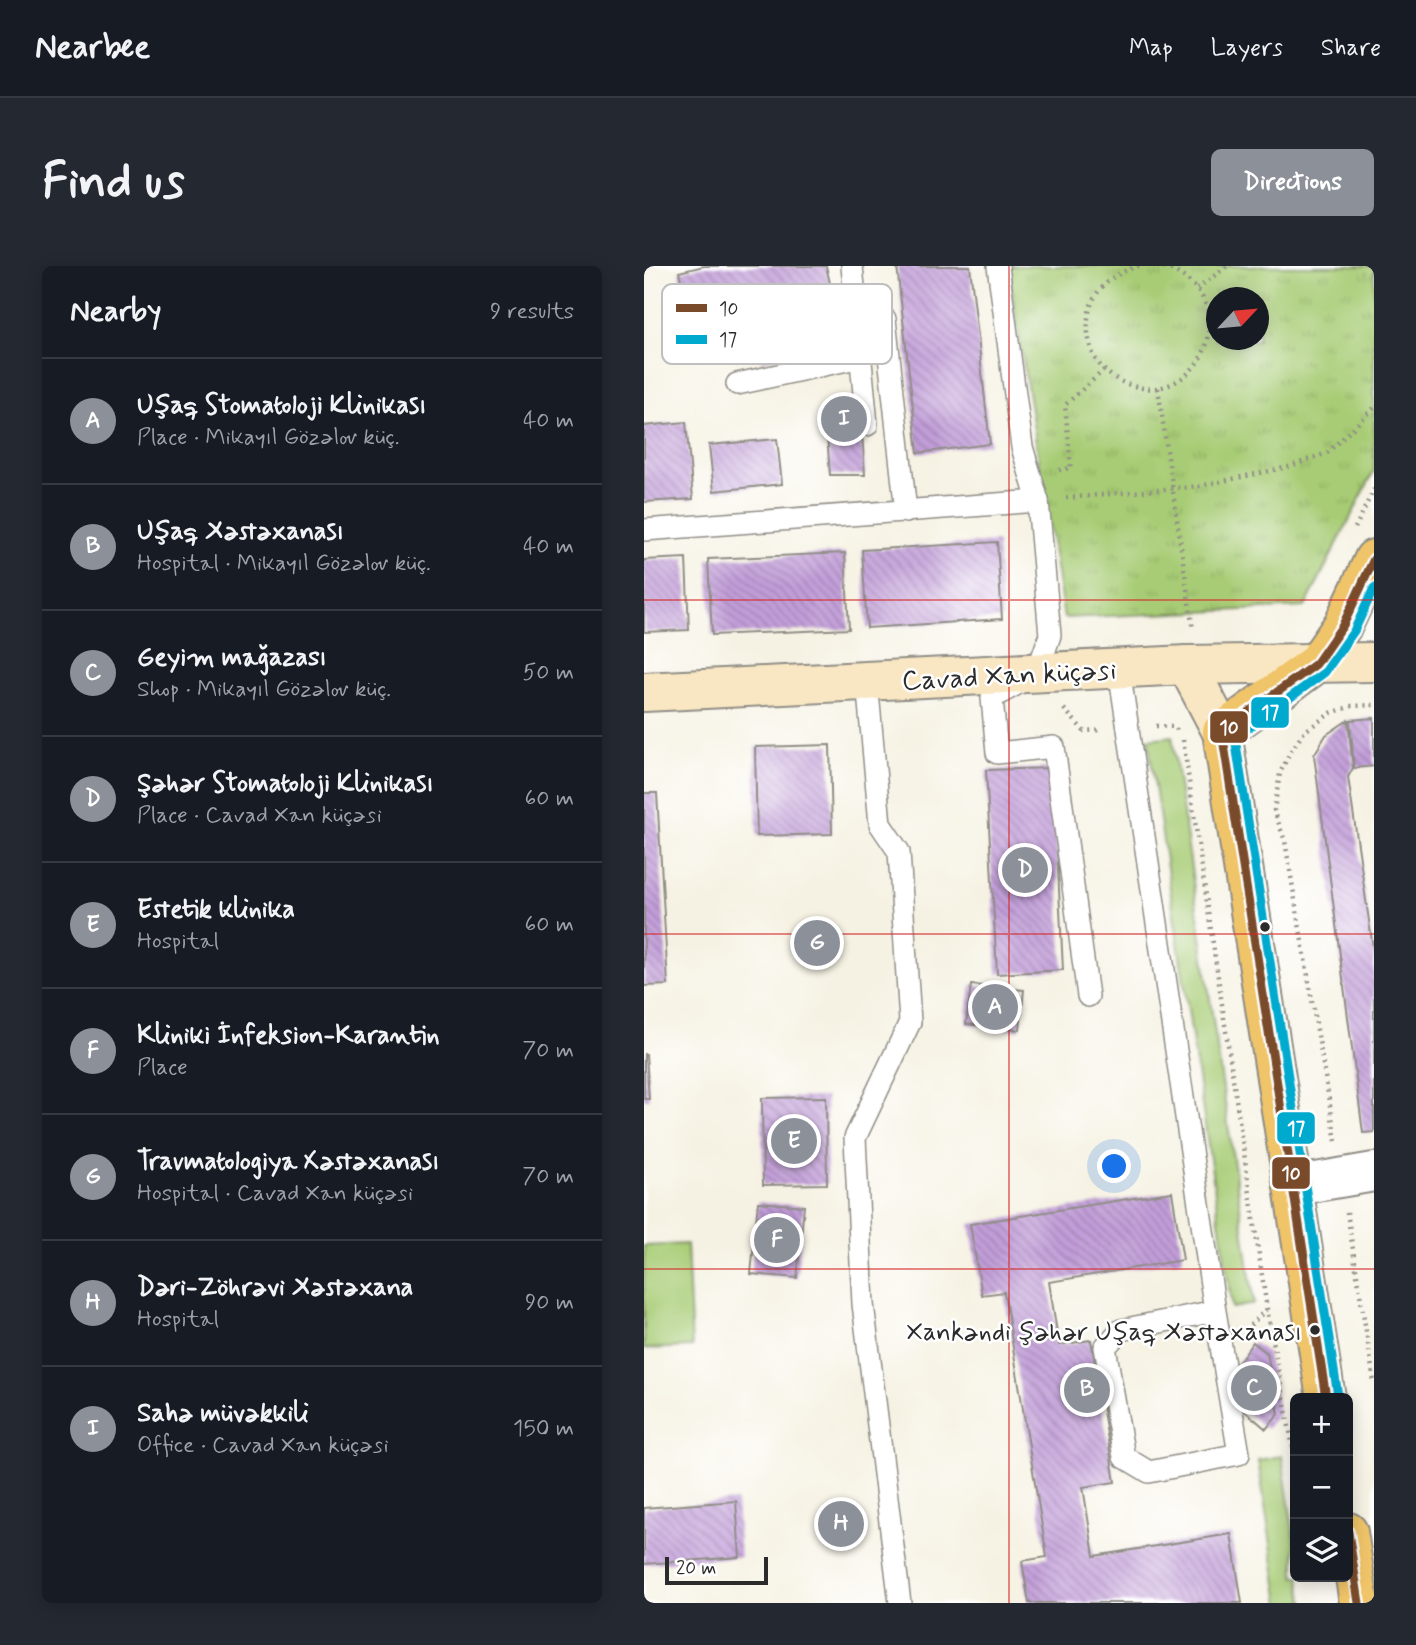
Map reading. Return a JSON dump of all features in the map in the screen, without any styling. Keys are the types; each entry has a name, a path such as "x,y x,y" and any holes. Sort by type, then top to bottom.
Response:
{"main road":[{"path":"1325,1393 1222,732 1317,664 1343,625 1374,559"},
{"path":"1353,1564 1359,1603"}],"street":[{"name":"Cavad Xan küçəsi","path":"644,692 1119,669 1190,650 1317,664 1374,662"},
{"path":"1190,650 1222,732"},
{"path":"1293,1186 1358,1175"}],"lane":[{"path":"852,266 854,284"},
{"path":"998,266 1022,447 1038,501 1050,635 1037,673 992,698 997,753 1054,747 1088,996"},
{"path":"737,384 829,364"},
{"path":"862,364 867,425"},
{"path":"890,364 906,512"},
{"path":"644,530 1038,501"},
{"path":"1119,669 1215,1311 1239,1454 1149,1472 1124,1457 1105,1347 1121,1330 1215,1311"},
{"path":"867,681 880,824 899,852 910,1021 855,1138 863,1304 900,1603"}],"path":[{"path":"1139,266 1122,270 1106,282 1094,297 1087,316 1087,335 1093,354 1104,370 1120,382 1139,388 1158,388 1176,382 1191,372 1202,358 1209,341 1210,323 1206,305 1197,289 1182,275 1153,266"},
{"path":"1197,289 1227,266"},
{"path":"1031,475 1071,468 1065,405 1104,370"},
{"path":"1158,388 1173,489 1190,650"},
{"path":"1038,501 1173,489 1241,479 1288,467 1326,453 1374,408"},
{"path":"1374,705 1352,706 1331,713 1305,731 1290,752 1280,773 1274,810 1285,841 1358,1175 1374,1381"},
{"path":"1267,1309 1295,1456"}],"green space":[{"path":"1008,266 1374,266 1374,471 1305,607 1064,618"},
{"path":"1172,736 1254,1304 1232,1308 1148,739"},
{"path":"687,1244 692,1347 644,1349 644,1246"},
{"path":"1282,1456 1290,1510 1290,1582 1301,1582 1304,1603 1280,1603 1258,1460"}],"building":[{"path":"704,266 826,266 830,284 682,284 679,272"},
{"path":"897,266 970,266 990,444 918,453"},
{"path":"860,406 865,475 830,475 825,408"},
{"path":"686,422 693,499 644,502 644,426"},
{"path":"777,439 782,484 714,491 709,445"},
{"path":"997,542 1002,619 867,628 862,550"},
{"path":"845,553 849,629 712,635 708,559"},
{"path":"686,558 689,630 644,632 644,560"},
{"path":"1374,718 1374,766 1354,768 1350,720"},
{"path":"1348,720 1353,768 1348,777 1374,955 1374,1132 1363,1133 1314,755 1326,735"},
{"path":"830,745 832,834 757,836 755,747"},
{"path":"1053,768 1063,970 997,974 986,770"},
{"path":"644,793 657,793 668,985 644,986"},
{"path":"971,985 1024,990 1020,1030 966,1024"},
{"path":"646,1054 649,1099 644,1099"},
{"path":"826,1097 827,1184 763,1185 762,1098"},
{"path":"1172,1192 1183,1260 1049,1282 1059,1345 1091,1340 1115,1482 1083,1487 1094,1556 1231,1534 1242,1603 1029,1603 1022,1561 1047,1557 1004,1292 982,1295 970,1224"},
{"path":"758,1202 804,1206 797,1278 751,1274"},
{"path":"1253,1342 1267,1353 1279,1414 1266,1429 1238,1405 1233,1370"},
{"path":"736,1501 740,1557 644,1564 644,1508"}],"transit line":[{"name":"10","path":"1325,1393 1222,732 1316,664 1343,625 1374,559"},
{"name":"17","path":"1338,1393 1235,738 1325,672 1354,631 1374,588"},
{"name":"10","path":"1353,1564 1359,1603"}],"place":[{"name":"Sahə müvəkkili","path":"844,419"},
{"name":"Şəhər Stomatoloji Klinikası","path":"1025,870"},
{"name":"Travmatologiya Xəstəxanası","path":"817,943"},
{"name":"Uşaq Stomatoloji Klinikası","path":"995,1007"},
{"name":"Estetik klinika","path":"794,1141"},
{"name":"Kliniki İnfeksion-Karantin","path":"777,1240"},
{"name":"Xankəndi şəhər Uşaq Xəstəxanası","path":"1315,1330"},
{"name":"Geyim mağazası","path":"1254,1388"},
{"name":"Uşaq Xəstəxanası","path":"1087,1390"},
{"name":"Dəri-Zöhrəvi Xəstəxana","path":"841,1524"}]}
